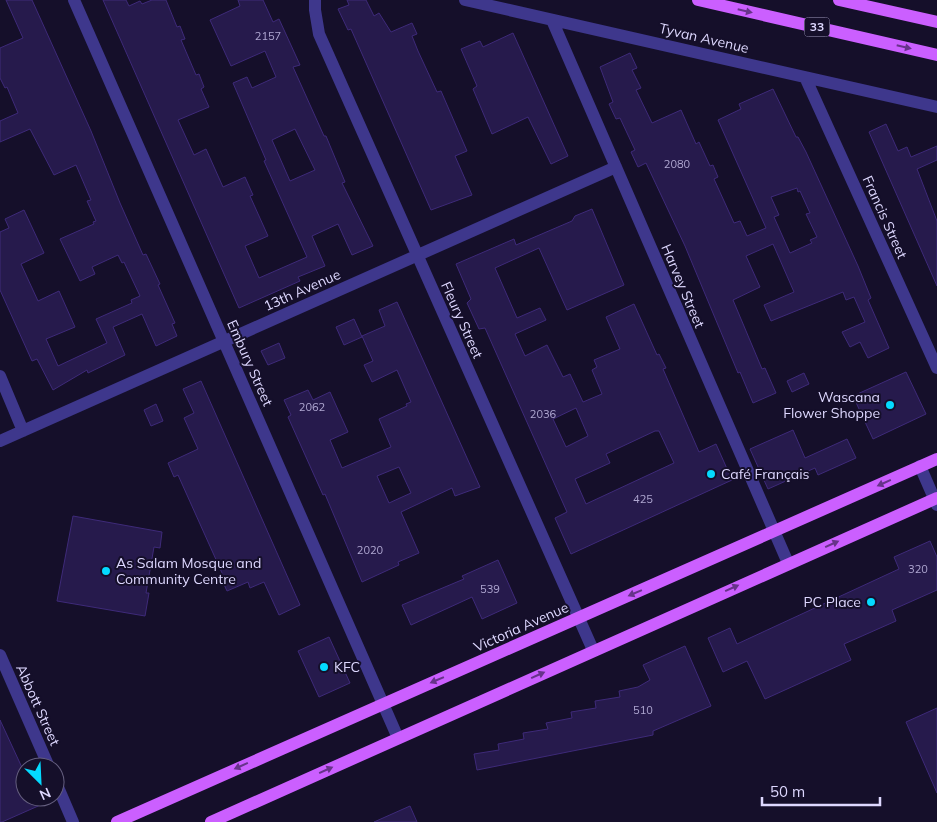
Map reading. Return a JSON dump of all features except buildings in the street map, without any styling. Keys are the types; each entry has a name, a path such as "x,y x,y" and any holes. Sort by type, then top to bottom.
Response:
{"main road":[{"name":"33","path":"698,0 937,55"},
{"name":"33","path":"839,0 937,22"},
{"name":"Victoria Avenue","path":"117,822 937,459"},
{"path":"211,822 788,563 936,500"}],"street":[{"name":"Embury Street","path":"74,0 398,738"},
{"name":"Fleury Street","path":"315,0 314,10 319,34 593,650"},
{"name":"Tyvan Avenue","path":"465,0 937,107"},
{"name":"Harvey Street","path":"552,20 788,563"},
{"name":"Francis Street","path":"805,77 937,368"},
{"name":"13th Avenue","path":"0,441 616,167"},
{"path":"0,376 23,430"},
{"path":"920,466 936,500"},
{"name":"Abbott Street","path":"0,655 45,757"},
{"path":"65,803 73,822"}],"place":[{"name":"Wascana Flower Shoppe","path":"890,405"},
{"name":"Café Français","path":"711,474"},
{"name":"As Salam Mosque and Community Centre","path":"106,571"},
{"name":"PC Place","path":"871,602"},
{"name":"KFC","path":"324,667"}]}
